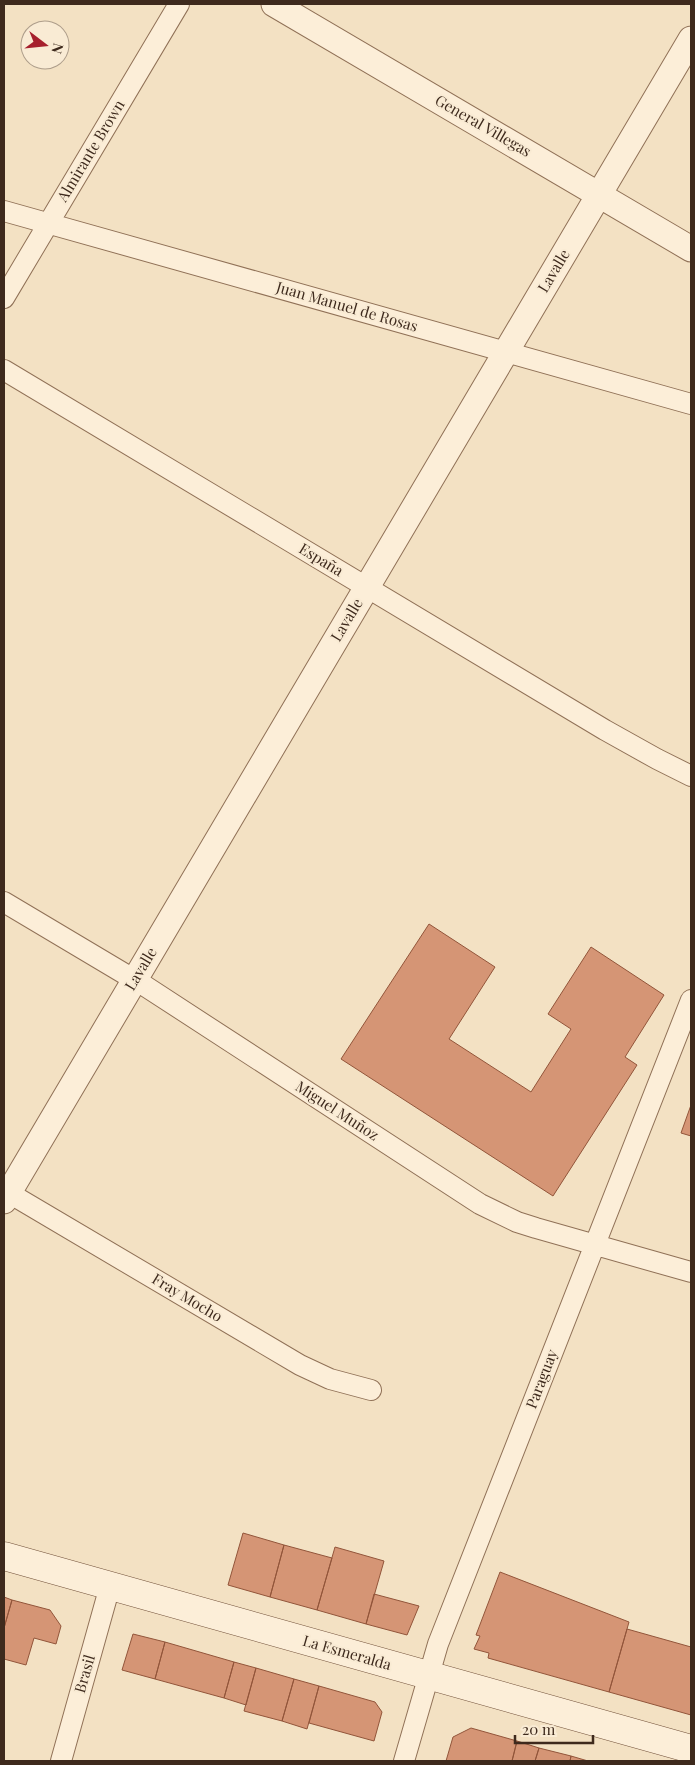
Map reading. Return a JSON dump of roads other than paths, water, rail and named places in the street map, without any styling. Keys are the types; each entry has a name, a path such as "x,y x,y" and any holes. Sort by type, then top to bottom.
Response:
{"main road":[{"name":"La Esmeralda","path":"10,1554 110,1586 691,1749"}],"street":[{"name":"Almirante Brown","path":"4,298 179,4"},
{"name":"General Villegas","path":"274,4 691,249"},
{"name":"Lavalle","path":"6,1197 691,39"},
{"name":"Juan Manuel de Rosas","path":"4,211 691,404"},
{"name":"España","path":"4,370 637,749 691,776"},
{"name":"Miguel Muñoz","path":"4,902 135,980 480,1204 517,1222 691,1272"},
{"name":"Paraguay","path":"404,1761 438,1644 691,1000"},
{"name":"Fray Mocho","path":"6,1197 300,1365 325,1377 371,1390"},
{"name":"Brasil","path":"61,1761 110,1586"}]}
